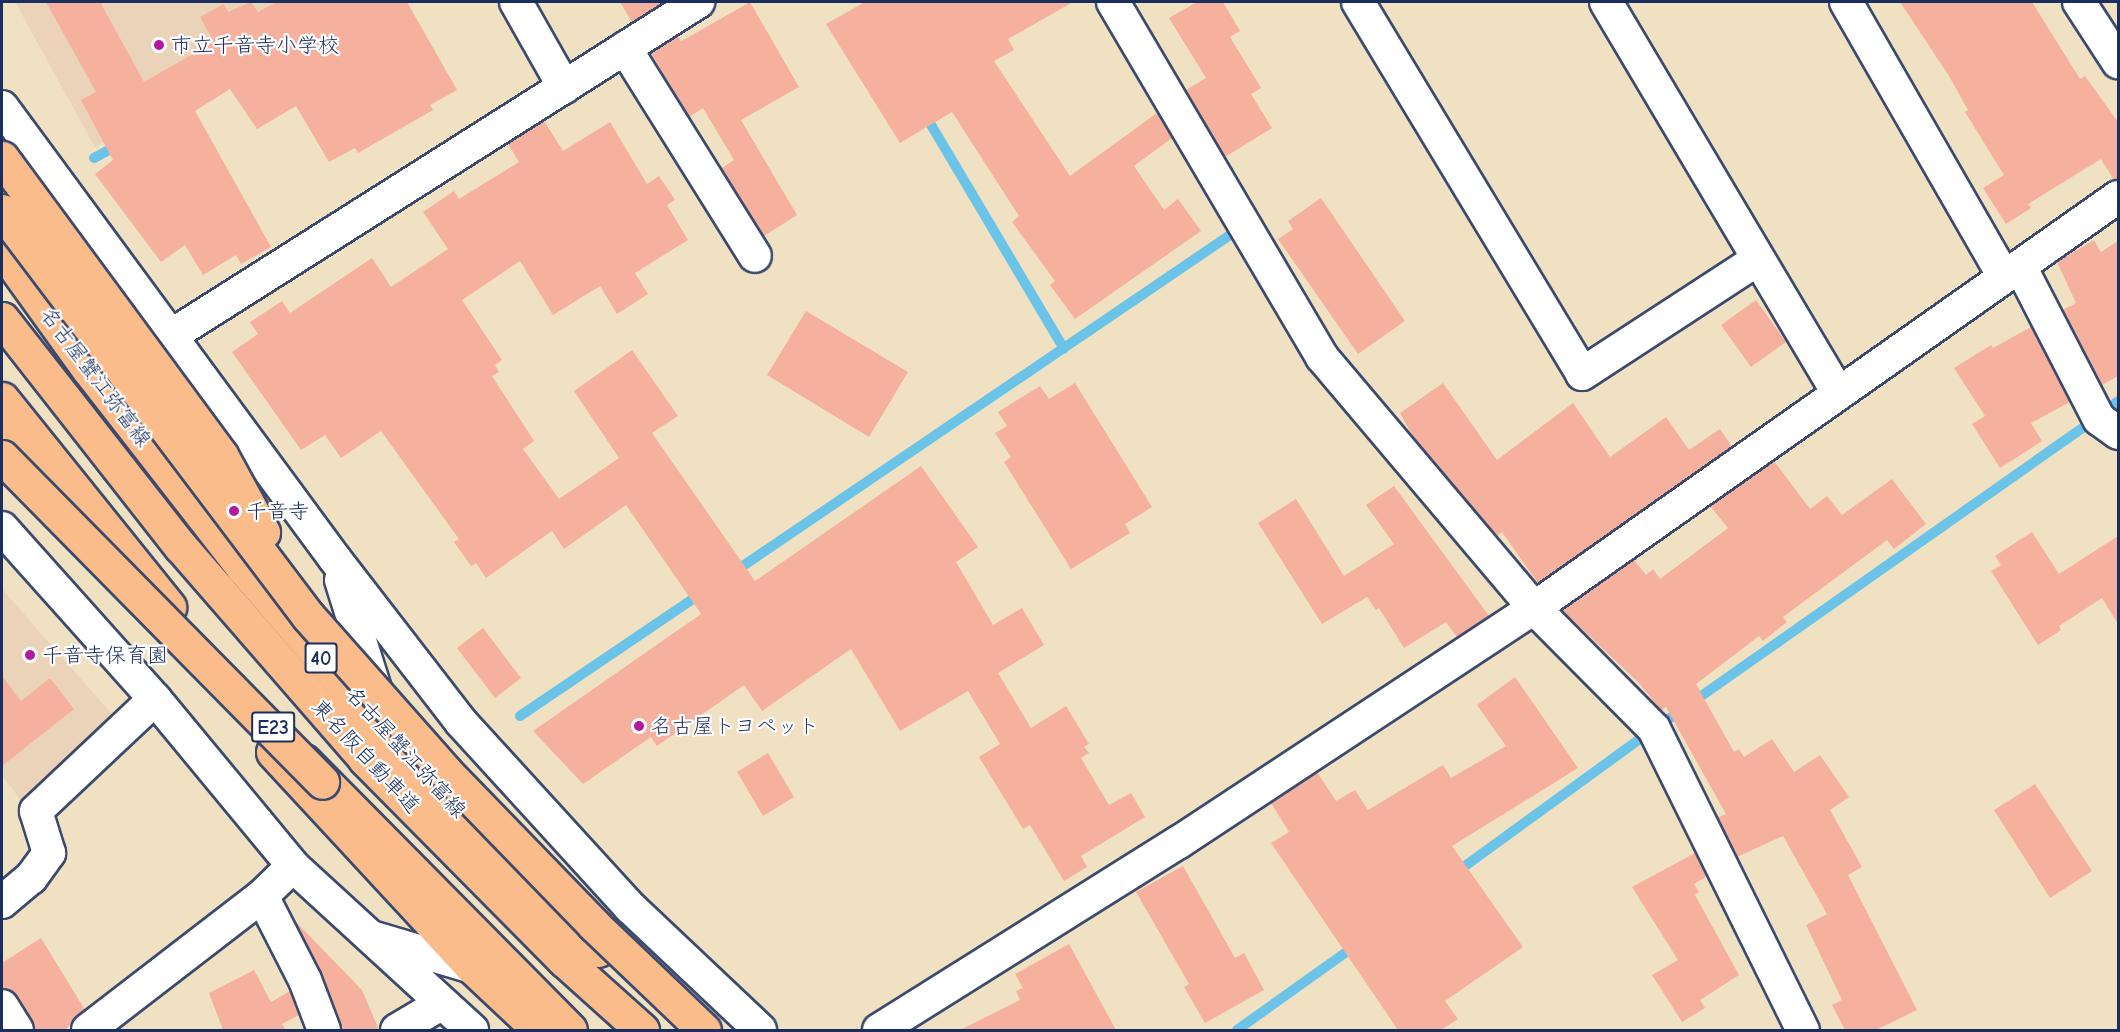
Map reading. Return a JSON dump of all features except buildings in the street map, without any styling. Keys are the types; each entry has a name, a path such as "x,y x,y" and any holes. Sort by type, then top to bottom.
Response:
{"main road":[{"path":"2,158 222,455 308,616"},
{"path":"2,211 308,616 445,771 594,925 704,1030"},
{"name":"名古屋蟹江弥富線","path":"2,249 89,370 243,568 389,737 528,883 683,1030"},
{"name":"東名阪自動車道","path":"2,319 181,547 365,759 564,960 642,1030"},
{"name":"E23","path":"2,399 136,569 322,782 570,1030"},
{"path":"2,430 223,696 336,824 472,967 539,1030"},
{"path":"2,457 322,782"}],"street":[{"path":"516,2 564,87"},
{"path":"89,370 172,335 699,2"},
{"path":"1113,2 1322,357 1534,608 1654,729 1803,1030"},
{"path":"1358,2 1582,374 1757,260"},
{"path":"1606,2 1838,393"},
{"path":"1846,2 2012,272 2099,419 2118,433"},
{"path":"2079,2 2118,62"},
{"path":"625,48 755,256"},
{"path":"2,107 335,559 461,722 630,907 760,1030"},
{"path":"879,1030 1179,842 1534,608 2118,197"},
{"path":"2,528 155,699 293,866 472,1030"},
{"path":"335,559 389,737"},
{"path":"2,902 31,878 49,853 36,811 155,699"},
{"path":"88,1030 262,896 293,866"},
{"path":"262,896 305,980 324,1030"},
{"path":"367,936 472,967"},
{"path":"397,1030 441,1004"},
{"path":"2,1006 17,1030"}],"shaded area":[{"name":"市立千音寺小学校","path":"15,2 357,2 95,147"},
{"name":"千音寺保育園","path":"2,589 117,720 33,801 22,802 2,775"}],"waterway":[{"path":"924,113 1064,349"},
{"path":"94,158 120,144"},
{"path":"734,572 1236,231"},
{"path":"2104,412 2118,401"},
{"path":"1663,723 2091,422"},
{"path":"520,716 703,592"},
{"path":"1454,874 1640,739"},
{"path":"1237,1030 1356,945"}],"place":[{"name":"市立千音寺小学校","path":"159,45"},
{"name":"千音寺","path":"234,511"},
{"name":"千音寺保育園","path":"30,655"},
{"name":"名古屋トヨペット","path":"639,726"}]}
